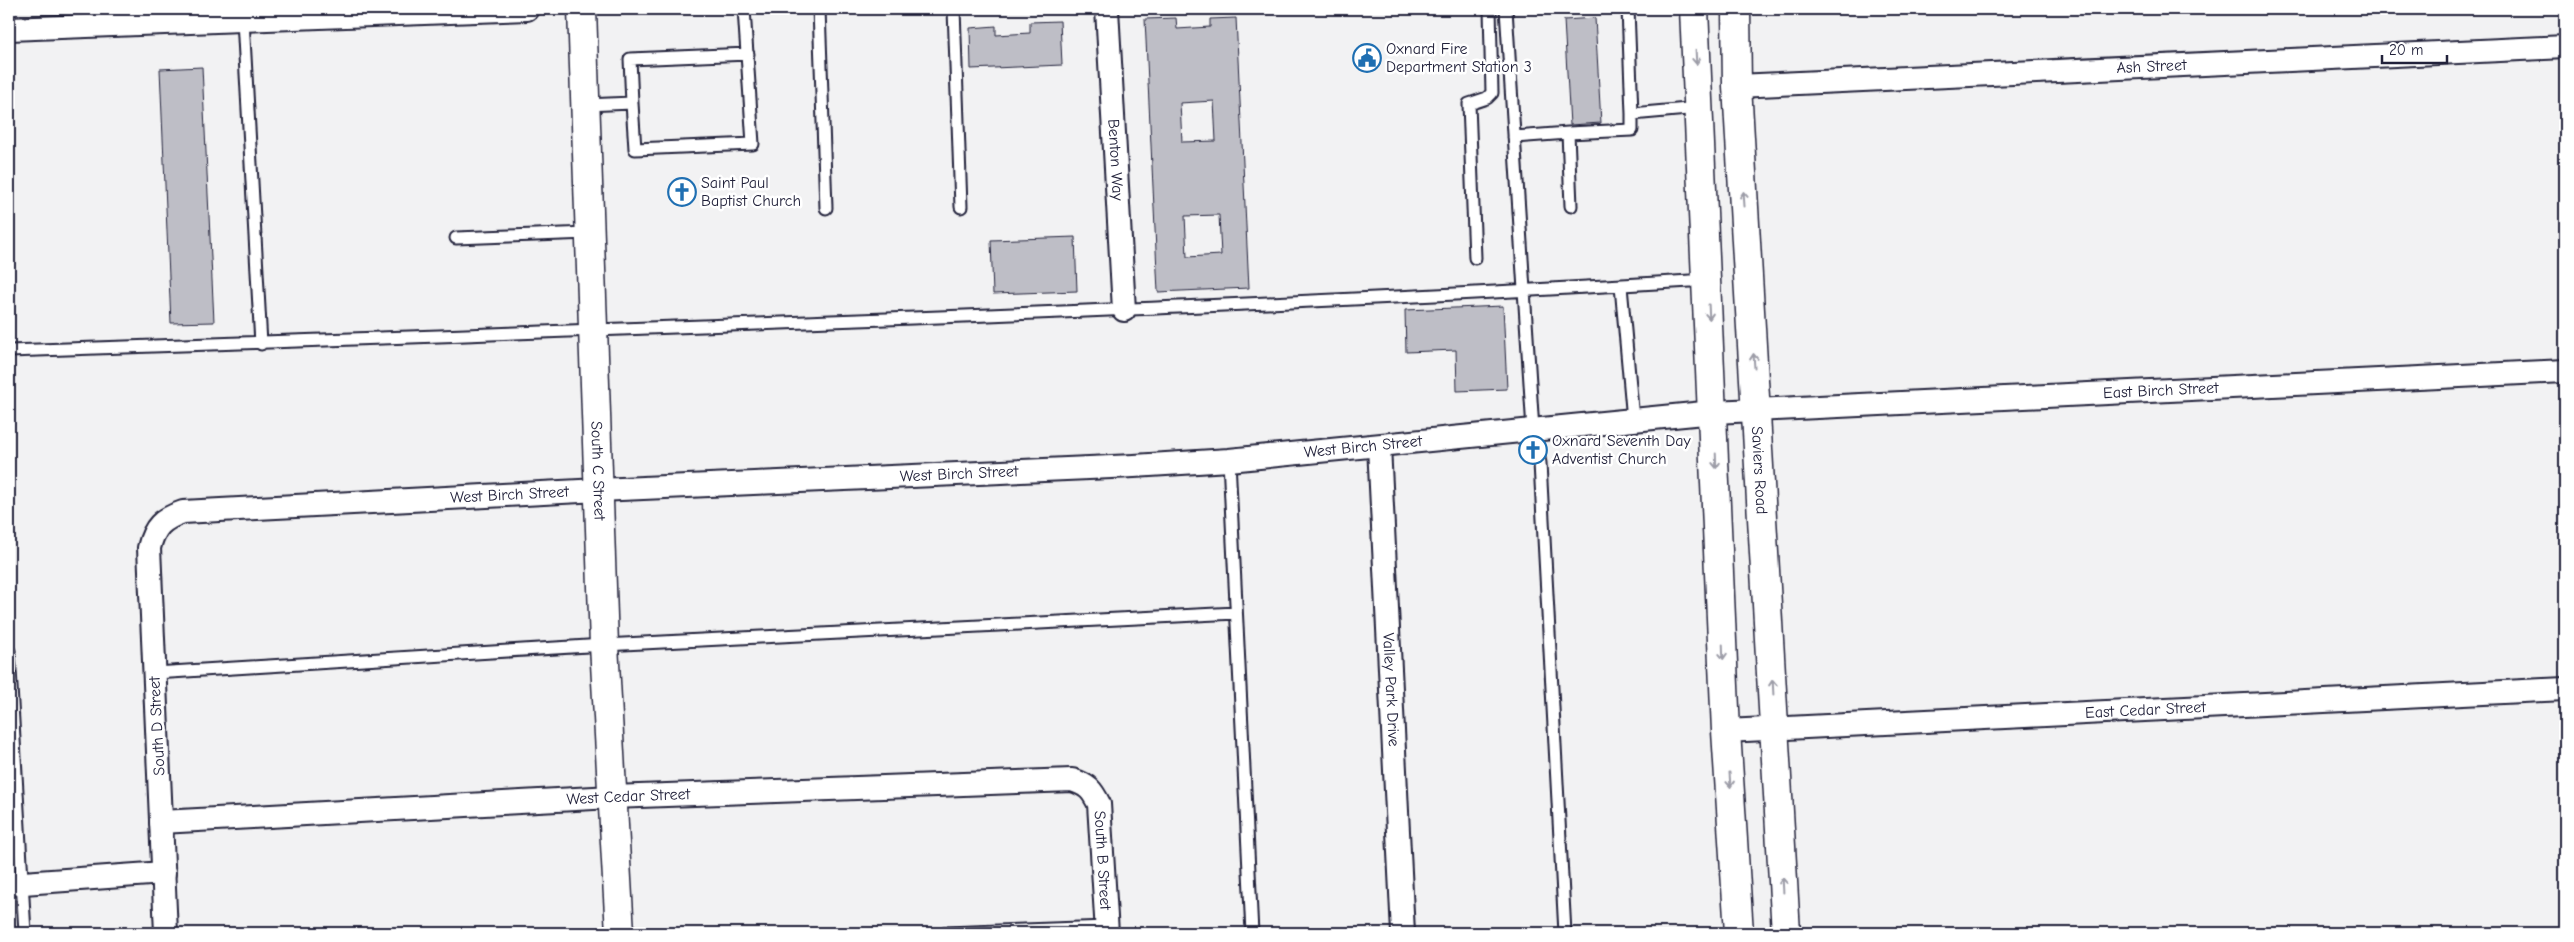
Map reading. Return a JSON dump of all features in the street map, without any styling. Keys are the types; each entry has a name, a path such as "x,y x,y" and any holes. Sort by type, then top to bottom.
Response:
{"main road":[{"name":"South C Street","path":"582,9 604,645 620,933"},
{"path":"1694,9 1714,412 1726,731 1739,933"},
{"name":"Saviers Road","path":"1736,9 1738,86 1758,410 1786,933"}],"street":[{"path":"9,29 527,9"},
{"name":"Benton Way","path":"1107,9 1124,310"},
{"name":"Ash Street","path":"1738,86 2565,47"},
{"name":"East Birch Street","path":"1758,410 2565,371"},
{"name":"West Birch Street","path":"161,522 183,512 599,490 1010,473 1229,460 1714,412 1758,410"},
{"name":"Valley Park Drive","path":"1378,446 1403,933"},
{"name":"South D Street","path":"161,522 152,534 149,548 166,933"},
{"name":"East Cedar Street","path":"1726,731 2565,689"},
{"name":"West Cedar Street","path":"162,822 612,797 1056,779 1072,780 1085,784 1092,790"},
{"name":"South B Street","path":"1092,790 1100,804 1102,816 1107,930"},
{"path":"16,884 164,873"}],"lane":[{"path":"744,9 748,54 753,144 634,149 630,59 748,54"},
{"path":"818,9 826,208"},
{"path":"954,9 961,207"},
{"path":"1475,258 1469,104 1487,98 1492,93 1490,9"},
{"path":"1506,9 1533,430 1540,463 1565,933"},
{"path":"1514,137 1632,130 1628,9"},
{"path":"243,20 261,344"},
{"path":"586,105 632,103"},
{"path":"1632,114 1699,108"},
{"path":"1568,133 1571,206"},
{"path":"456,238 590,233"},
{"path":"9,351 261,344 1124,310 1524,292 1707,280"},
{"path":"1621,286 1633,420"},
{"path":"1229,460 1252,933"},
{"path":"154,673 604,645 1236,613"},
{"path":"9,651 16,884 26,933"},
{"path":"946,933 1107,930"}],"building":[{"path":"1176,18 1177,29 1210,27 1210,19 1236,18 1249,288 1158,292 1145,19","holes":["1214,101 1216,141 1182,142 1180,103","1219,215 1221,255 1187,257 1185,216"]},
{"path":"1595,18 1601,123 1570,125 1564,20"},
{"path":"1060,21 1062,65 971,69 970,28 996,26 996,35 1030,33 1030,22"},
{"path":"202,67 214,322 171,323 160,69"},
{"path":"1075,237 1077,291 993,294 991,240"},
{"path":"1503,306 1507,389 1457,391 1456,350 1406,352 1405,310"}],"place":[{"name":"Oxnard Fire Department Station 3","path":"1367,58"},
{"name":"Saint Paul Baptist Church","path":"682,192"},
{"name":"Oxnard Seventh Day Adventist Church","path":"1533,450"}]}
